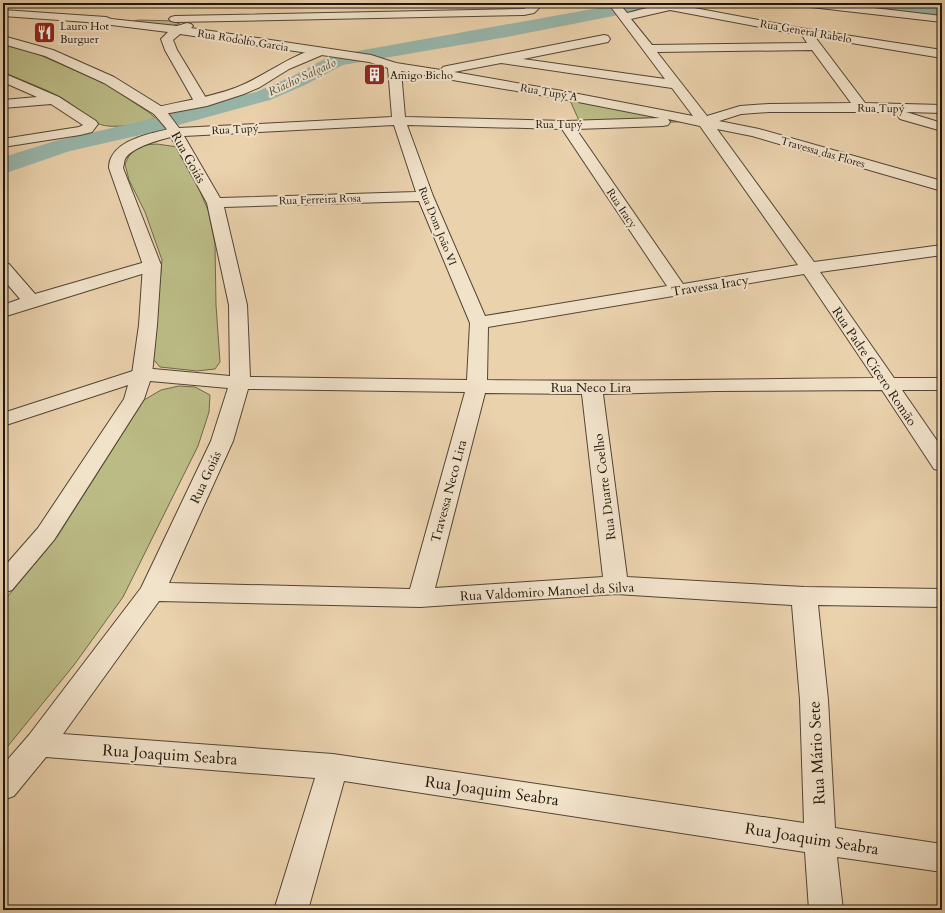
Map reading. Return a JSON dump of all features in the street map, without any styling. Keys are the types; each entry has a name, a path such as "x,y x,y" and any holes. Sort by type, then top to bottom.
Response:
{"street":[{"path":"802,3 942,19"},
{"name":"Rua Padre Cícero Romão","path":"614,4 704,121 809,268 942,464"},
{"path":"624,16 670,7 707,4"},
{"path":"3,13 91,20 512,12 530,11 537,5"},
{"path":"202,103 171,50 167,39 176,31 228,6"},
{"name":"Rua General Rabelo","path":"670,7 806,32 942,54"},
{"name":"Rua Rodolfo Garcia","path":"91,20 176,31 205,33 318,52 371,59 394,66"},
{"path":"806,32 814,46 867,107 942,127"},
{"path":"435,72 604,39"},
{"path":"3,40 62,58 109,80 167,121"},
{"path":"649,49 814,46"},
{"path":"3,584 46,534 134,399 142,374 148,325 152,265 116,168 118,157 127,149 148,138 167,121 202,103 240,91 285,66 318,52"},
{"path":"499,59 677,85"},
{"name":"Rua Tupý A","path":"394,66 435,72 704,121"},
{"name":"Rua Dom João VI","path":"394,66 399,121 425,196 479,323 477,385"},
{"path":"3,77 54,100 91,124 89,128 80,131 3,143"},
{"name":"Rua Iracy","path":"568,96 574,125 678,290"},
{"path":"3,104 54,100"},
{"name":"Rua Tupý","path":"167,121 399,121 574,125 704,121 740,110 867,107 942,109"},
{"name":"Rua Goiás","path":"3,787 39,744 152,592 222,441 240,383 238,305 215,203 167,121"},
{"name":"Travessa das Flores","path":"704,121 754,132 942,186"},
{"name":"Rua Ferreira Rosa","path":"215,203 425,196"},
{"name":"Travessa Iracy","path":"479,323 809,268 942,250"},
{"path":"3,311 31,301 152,265"},
{"path":"3,268 31,301"},
{"path":"3,420 142,374"},
{"name":"Rua Neco Lira","path":"142,374 240,383 477,385 592,388 716,385 942,384"},
{"name":"Travessa Neco Lira","path":"420,598 477,385"},
{"name":"Rua Duarte Coelho","path":"592,388 616,585"},
{"name":"Rua Valdomiro Manoel da Silva","path":"152,592 420,598 616,585 804,596 942,598"},
{"name":"Rua Mário Sete","path":"804,596 814,700 820,839 826,910"},
{"name":"Rua Joaquim Seabra","path":"39,744 333,767 942,858"},
{"path":"291,910 333,767"}],"green space":[{"path":"138,20 180,21 180,23 172,26 131,22"},
{"path":"3,45 31,51 104,83 150,113 155,118 125,126 101,125 62,98 3,72"},
{"path":"568,96 704,121 581,125"},
{"path":"157,144 178,147 184,154 208,210 215,244 216,305 220,362 215,369 197,371 160,367 153,359 162,260 145,212 129,180 125,164 129,156 143,145"},
{"path":"179,386 195,387 210,395 209,412 198,446 123,597 74,665 3,752 3,602 57,537 144,400 161,390"}],"water":[{"path":"112,131 116,135 44,153 3,169 3,165 43,149 70,140"}],"waterway":[{"name":"Riacho Salgado","path":"3,167 18,160 63,146 141,128 263,96 298,81 337,60 507,31 654,3"},
{"name":"Riacho Salgado","path":"864,3 942,12"}],"place":[{"name":"Lauro Hot Burguer","path":"44,32"},
{"name":"Amigo Bicho","path":"375,75"}]}
